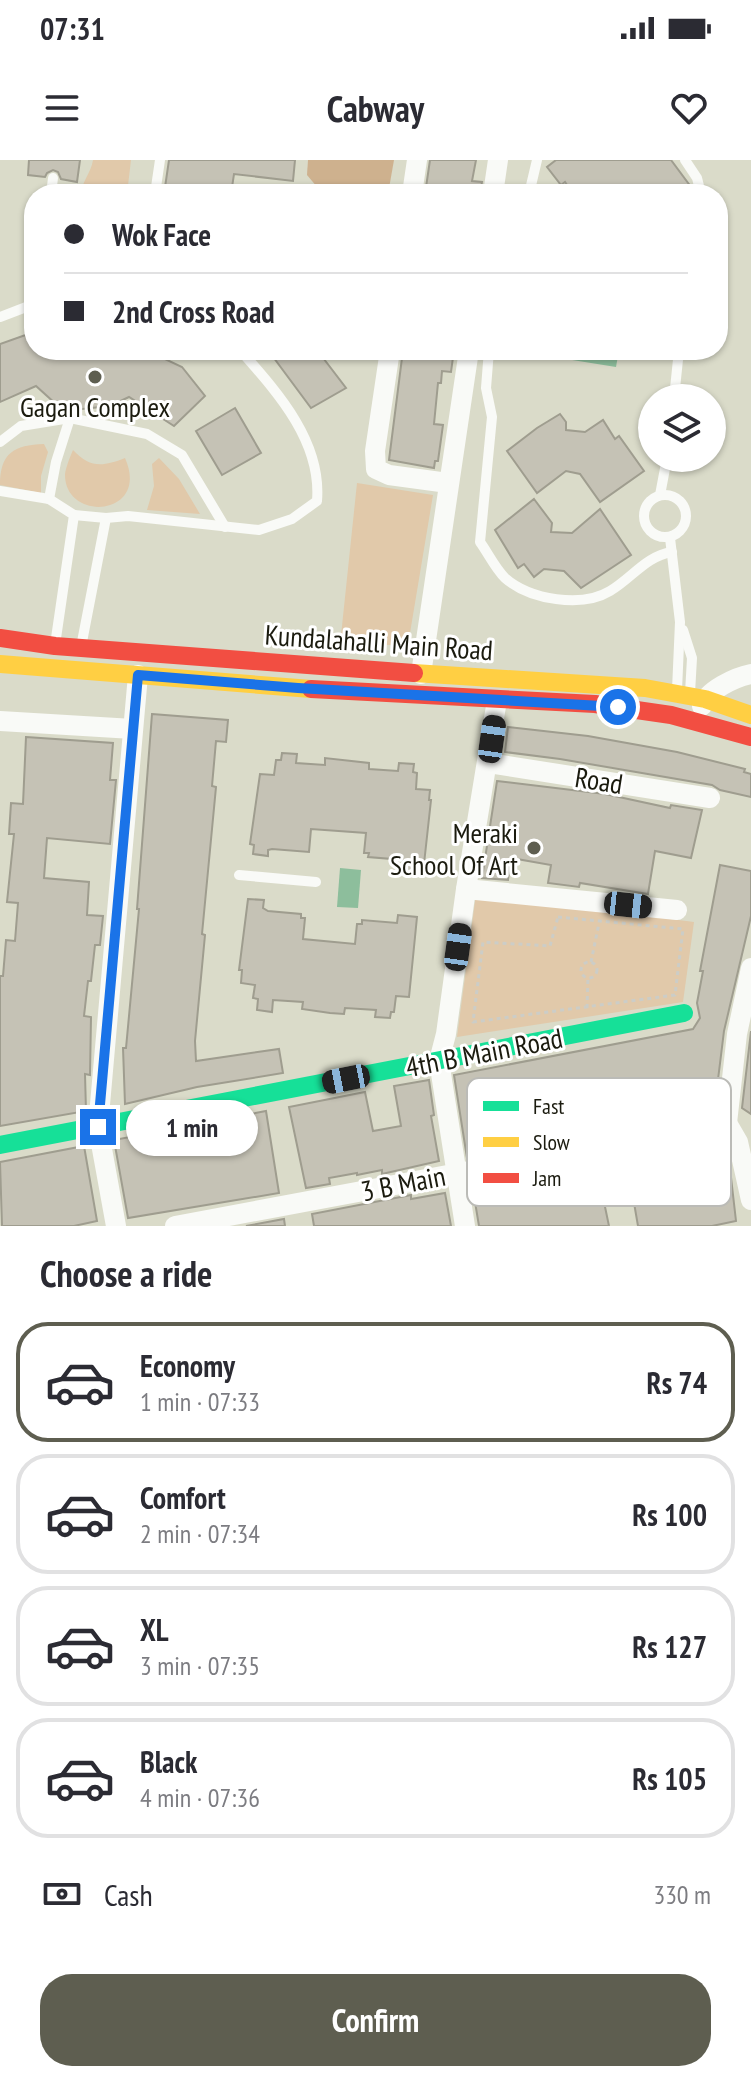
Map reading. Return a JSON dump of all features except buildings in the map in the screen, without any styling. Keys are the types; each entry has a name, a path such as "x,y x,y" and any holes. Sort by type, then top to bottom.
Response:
{"main road":[{"name":"Kundalahalli Main Road","path":"0,638 55,646 620,686 690,695 751,715"},
{"name":"Kundalahalli Main Road","path":"0,664 497,700 595,704 684,718 751,737"},
{"name":"4th B Main Road","path":"0,1145 684,1013"}],"street":[{"path":"413,184 417,160"},
{"path":"494,184 498,160"},
{"path":"389,360 375,451 376,469 389,475 448,483"},
{"path":"421,674 467,360"},
{"path":"684,718 690,695 751,674"},
{"path":"116,1226 98,1127 138,675"},
{"path":"465,1226 439,1061 446,1034 497,700"},
{"path":"0,721 133,729"},
{"name":"Road","path":"489,763 710,798"},
{"path":"466,889 601,912 677,910"},
{"path":"731,1087 737,1034 751,968"},
{"path":"731,1130 738,1142 751,1200"},
{"name":"3 B Main","path":"175,1226 467,1171"}],"lane":[{"path":"156,184 160,160"},
{"path":"531,184 537,160"},
{"path":"685,160 698,184"},
{"path":"52,184 53,178"},
{"path":"0,317 24,308"},
{"path":"0,491 49,499 74,515 106,518 128,516 259,530 292,519 317,501 318,481 306,439 277,392 249,360"},
{"path":"488,360 486,388 492,417 480,542 505,578 531,593 581,601 609,591 645,563 663,553 672,552"},
{"path":"675,384 678,360"},
{"path":"0,442 21,426 70,418 147,434 182,455 225,527"},
{"path":"49,499 56,462 70,418"},
{"path":"660,495 664,472"},
{"path":"660,495 674,496 684,505 687,518 682,530 670,538 649,532 644,521 644,510 650,500 660,495"},
{"path":"55,646 74,515"},
{"path":"81,648 106,518"},
{"path":"670,538 690,695 684,718"},
{"path":"239,875 316,882"}],"path":[{"path":"591,962 601,912"},
{"path":"601,912 683,929 675,995 587,1008 473,1022 483,942 550,946 558,917 601,912"},
{"path":"591,962 597,972 588,978 582,975 581,967 591,962"},
{"path":"587,1008 588,978"}],"shaded area":[{"path":"93,160 131,160 128,184 83,184"},
{"path":"308,160 394,160 390,184 315,184 307,175"},
{"path":"572,360 617,360 616,367"},
{"path":"44,444 48,452 41,476 41,493 0,485 3,465 11,453 24,446"},
{"path":"73,450 85,460 97,464 125,458 130,478 126,492 117,502 90,506 68,490 65,474"},
{"path":"159,458 179,479 200,514 147,510 154,486 152,464"},
{"path":"357,483 433,495 408,645 340,645"},
{"path":"340,868 361,870 358,908 337,907"},
{"path":"476,894 694,922 683,1002 457,1037"}],"traffic: fast":[{"path":"0,1145 684,1013"}],"traffic: slow":[{"path":"0,664 311,689"},
{"path":"414,673 645,688 705,699 751,715"}],"traffic: jam":[{"path":"0,638 55,646 414,673"},
{"path":"311,689 595,704 671,715 751,737"}],"place":[{"name":"Gagan Complex","path":"95,377"},
{"name":"Meraki School Of Art","path":"534,848"}],"route":[{"path":"98,1127 138,675 618,707"}]}
